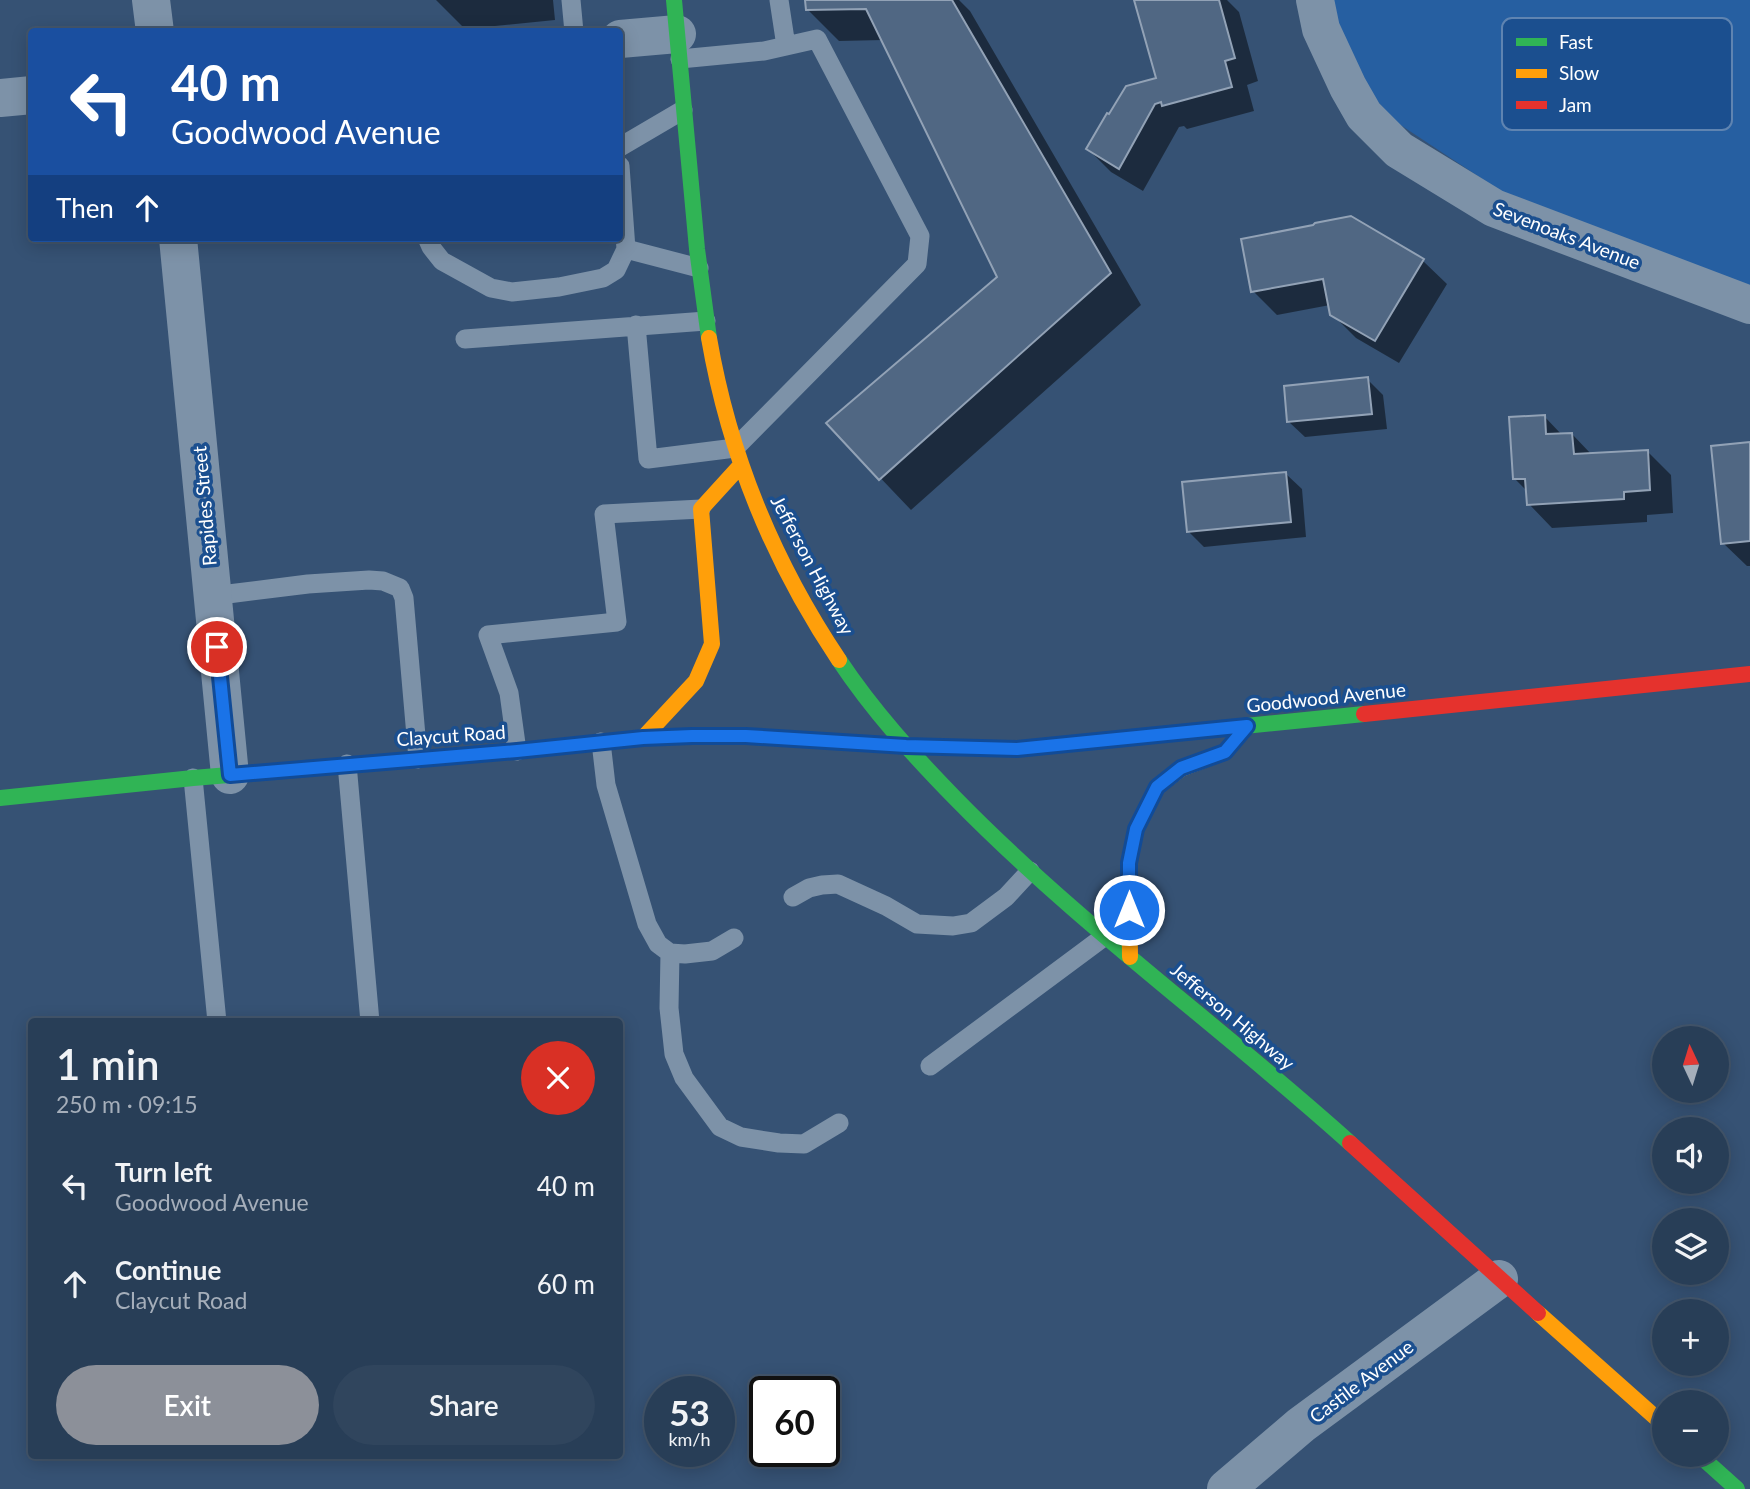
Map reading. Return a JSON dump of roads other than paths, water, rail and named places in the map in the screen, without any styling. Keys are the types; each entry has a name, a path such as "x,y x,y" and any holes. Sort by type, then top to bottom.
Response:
{"main road":[{"name":"Jefferson Highway","path":"677,31 699,268 724,415 762,519 810,614 868,701 964,809 1030,871 1291,1091 1652,1414"},
{"path":"643,738 696,681 712,644 701,509 738,457"},
{"name":"Goodwood Avenue","path":"906,746 1017,749 1750,674"},
{"path":"1130,957 1129,863 1136,829 1157,787 1181,768 1225,752 1247,726"},
{"name":"Claycut Road","path":"0,798 643,738 746,736 906,746"},
{"path":"1712,1467 1737,1489"}],"street":[{"path":"151,0 154,28"},
{"name":"Sevenoaks Avenue","path":"1315,0 1321,29 1358,106 1399,150 1494,208 1750,306"},
{"path":"623,39 677,31"},
{"path":"0,98 28,95"},
{"name":"Rapides Street","path":"178,242 230,775"},
{"name":"Castile Avenue","path":"1226,1489 1301,1425 1499,1279"}],"lane":[{"path":"571,0 574,28"},
{"path":"779,0 786,46"},
{"path":"636,326 648,459 738,457 918,264 920,236 817,39 764,51 677,31"},
{"path":"623,145 683,110"},
{"path":"429,242 442,261 491,288 512,292 559,287 603,278 616,270 626,248 623,207"},
{"path":"626,248 699,268"},
{"path":"465,339 706,321"},
{"path":"517,751 509,693 488,635 617,621 604,514 701,509"},
{"path":"212,596 308,584 369,580 383,581 400,588 404,598 418,759"},
{"path":"601,742 606,785 647,924 658,944 670,953 685,954 712,951 734,938"},
{"path":"347,764 370,1018"},
{"path":"192,778 217,1018"},
{"path":"793,897 809,888 838,884 917,923 953,926 971,923 1006,897 1030,871"},
{"path":"930,1066 1105,936"},
{"path":"670,953 669,1008 674,1054 684,1078 720,1127 741,1137 804,1144 839,1123"}]}
